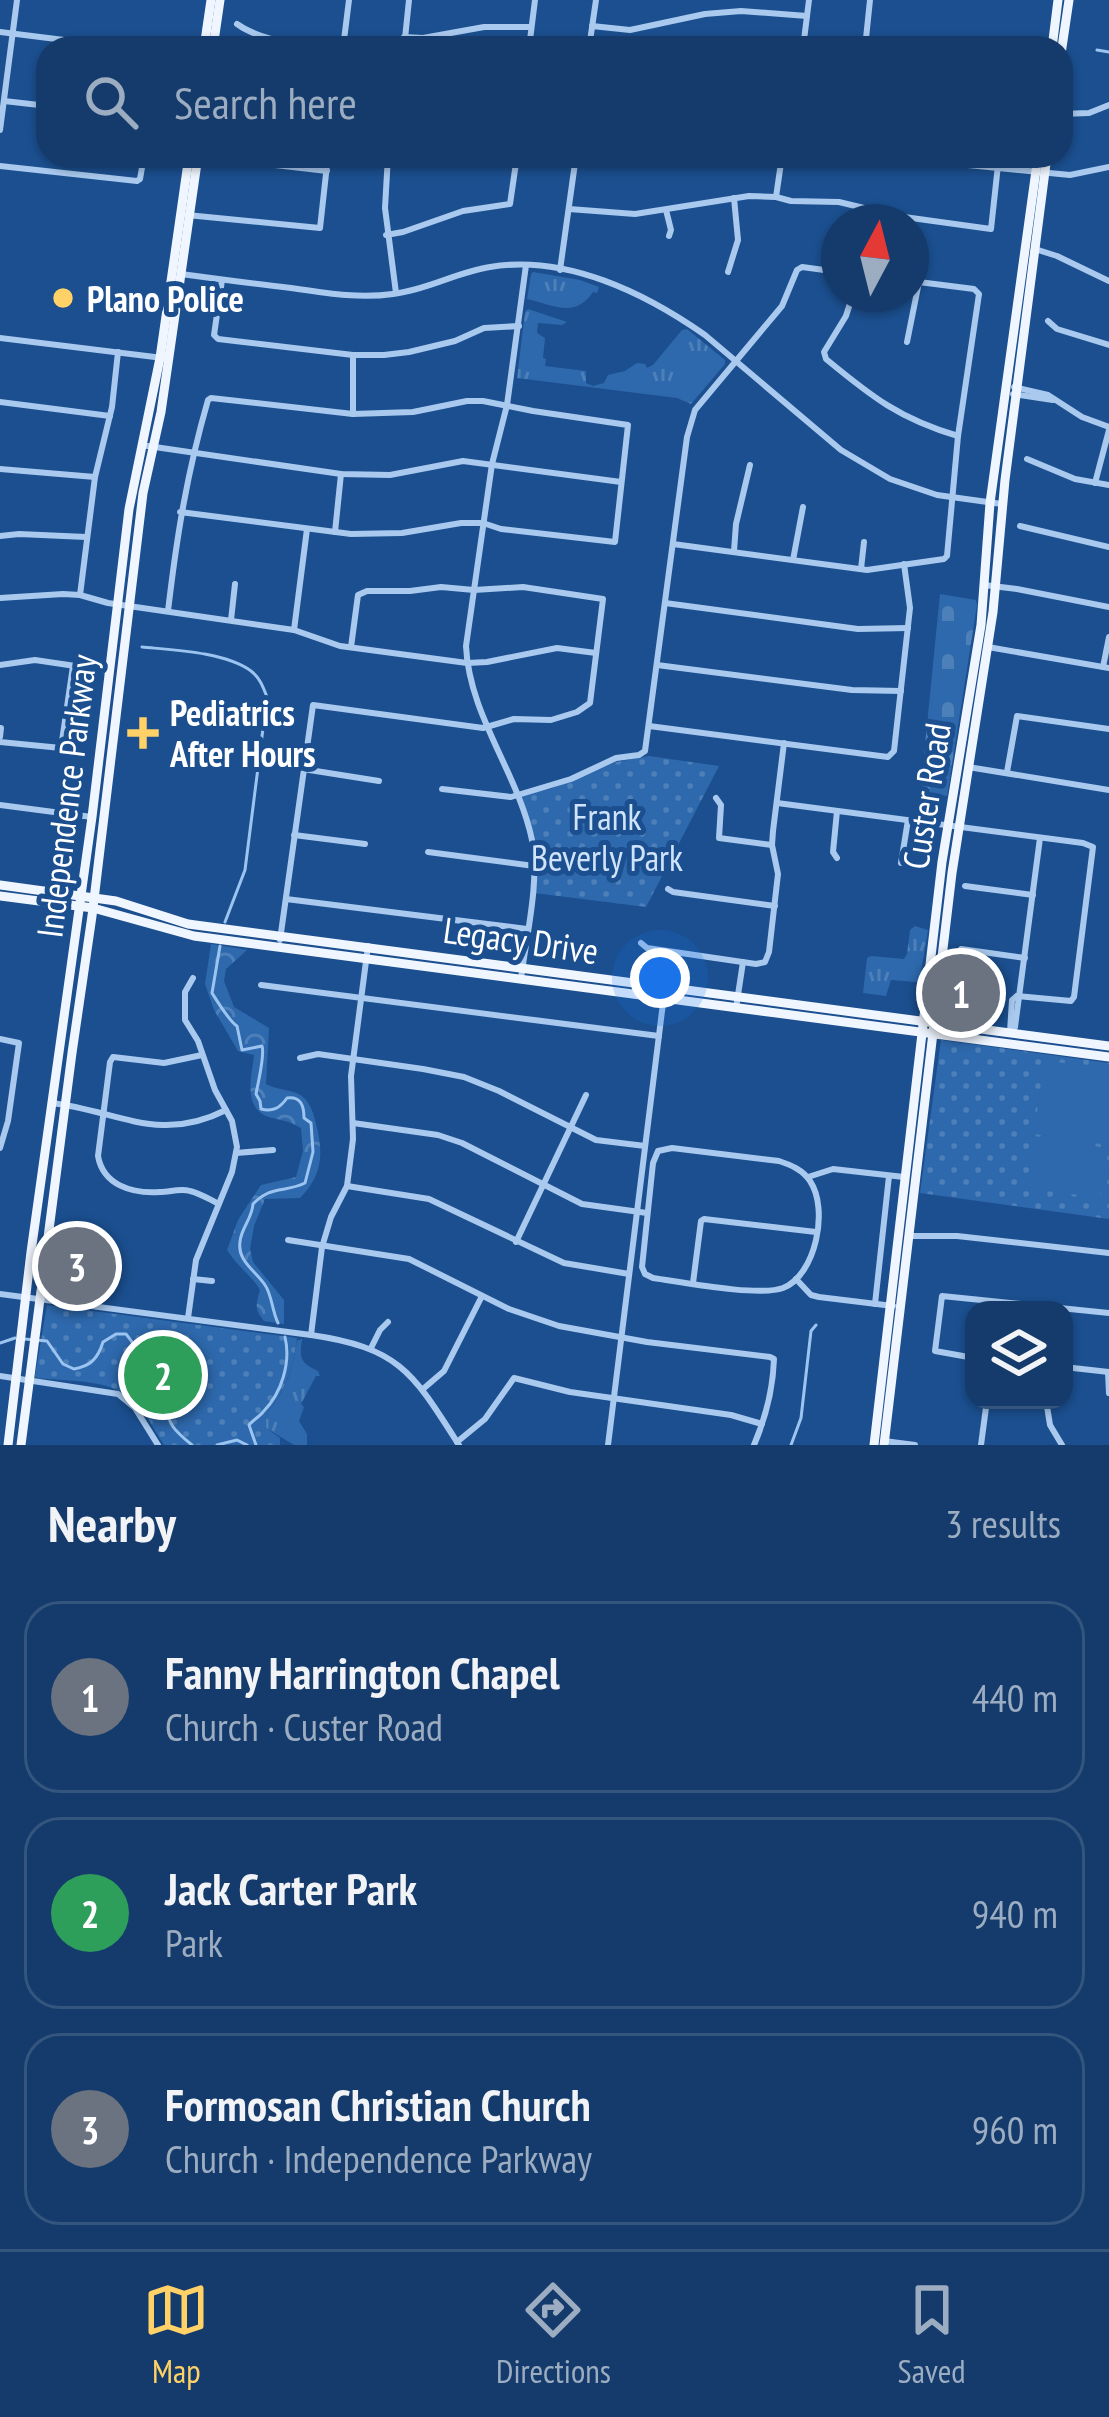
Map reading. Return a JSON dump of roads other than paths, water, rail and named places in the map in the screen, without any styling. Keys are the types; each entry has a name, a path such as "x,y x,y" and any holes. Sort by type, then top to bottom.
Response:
{"main road":[{"path":"210,36 216,0"},
{"path":"1058,0 1060,36"},
{"path":"1056,36 1069,0"},
{"name":"Independence Parkway","path":"21,1445 94,903 98,817 124,605 191,168"},
{"name":"Custer Road","path":"1040,168 1041,172"},
{"name":"Custer Road","path":"990,585 990,503 1043,168"},
{"name":"Custer Road","path":"879,1443 910,1236 911,1178 940,924 1002,504 1011,390"},
{"name":"Independence Parkway","path":"8,1445 80,901 98,817"},
{"name":"Legacy Drive","path":"0,891 13,893 18,887 80,901"},
{"name":"Legacy Drive","path":"0,891 94,903 126,916 280,942 1010,1039 1109,1058"},
{"path":"70,985 82,988"},
{"name":"Legacy Drive","path":"1010,1039 1109,1046"},
{"name":"Custer Road","path":"889,1358 889,1305 911,1178"}],"street":[{"path":"0,130 17,0"},
{"path":"344,36 349,0"},
{"path":"404,36 409,0"},
{"path":"531,36 535,0"},
{"path":"591,36 596,0"},
{"path":"804,36 809,0"},
{"path":"866,36 870,0"},
{"path":"592,26 630,30 741,11 807,16"},
{"path":"237,24 264,36"},
{"path":"434,36 484,27 532,27"},
{"path":"0,32 36,37"},
{"path":"4,101 36,105"},
{"path":"1073,114 1109,105"},
{"path":"0,166 136,182 142,168"},
{"path":"1012,168 1082,174 1109,167"},
{"path":"301,168 327,171"},
{"path":"185,214 320,228 327,168"},
{"path":"386,168 386,235 396,293"},
{"path":"386,235 463,211 510,204 515,168"},
{"path":"560,270 574,168"},
{"path":"776,197 780,168"},
{"path":"568,209 632,214 734,198 776,197 839,202 896,216 991,229 998,168"},
{"path":"728,272 738,240 734,198"},
{"path":"666,210 669,236"},
{"path":"1031,248 1109,281"},
{"path":"521,973 534,866 531,836 476,696 467,663 467,630 526,265"},
{"path":"175,273 346,295 396,293 479,269 526,265 621,287 705,335 841,450 890,479 951,498 1002,504"},
{"path":"442,789 517,795 571,779 623,755 644,753 695,410 782,306 796,270 821,270"},
{"path":"222,280 214,335 218,339 353,355 409,352 487,327 519,326"},
{"path":"673,544 861,569 944,559 979,294 929,283"},
{"path":"846,312 824,352 826,359 899,414 958,436"},
{"path":"907,342 911,312"},
{"path":"1048,322 1109,345"},
{"path":"0,338 165,358"},
{"path":"80,595 118,352"},
{"path":"353,355 353,414"},
{"path":"1011,390 1056,401 1109,428 1095,483"},
{"path":"168,610 180,512 212,398 353,414 412,412 467,401 628,425 615,542 483,523 401,533 335,532 180,512"},
{"path":"0,402 110,416"},
{"path":"147,447 340,474 390,475 463,461 621,482"},
{"path":"1027,459 1059,473 1109,485"},
{"path":"734,551 750,465"},
{"path":"0,470 95,477"},
{"path":"335,532 340,474"},
{"path":"793,560 803,507"},
{"path":"1020,526 1109,547"},
{"path":"294,630 308,529"},
{"path":"0,536 87,537"},
{"path":"861,569 864,542"},
{"path":"649,726 890,756 910,608 904,564"},
{"path":"232,620 236,584"},
{"path":"990,585 1109,608"},
{"path":"280,942 314,705 482,728 514,718 550,720 577,712 590,700 603,599 524,587 362,592 352,647"},
{"path":"0,598 80,595 294,630 340,646 467,663 556,648 596,653"},
{"path":"665,603 858,629 908,628"},
{"path":"983,646 1106,668 1109,637"},
{"path":"0,665 26,660 116,672"},
{"path":"657,664 852,690 901,691"},
{"path":"0,736 61,748 73,665"},
{"path":"1006,772 1017,716 1109,729"},
{"path":"641,943 647,948 765,962 778,874 772,845 784,743"},
{"path":"964,766 1109,790"},
{"path":"303,770 379,781"},
{"path":"716,798 721,805 719,838 772,845"},
{"path":"777,803 1093,848 1071,1000 1017,996"},
{"path":"0,805 98,817"},
{"path":"837,811 832,852 837,858"},
{"path":"901,863 908,820"},
{"path":"295,835 365,844"},
{"path":"1010,1039 1040,838"},
{"path":"428,852 534,866"},
{"path":"965,886 1033,895"},
{"path":"668,889 775,906"},
{"path":"286,898 527,929"},
{"path":"961,949 1024,958"},
{"path":"311,1335 322,1246 347,1186 353,1123 350,1085 367,952"},
{"path":"737,1003 742,962"},
{"path":"188,1318 200,1247 236,1153 236,1134 184,1013 185,992 194,978"},
{"path":"261,985 659,1036"},
{"path":"608,1445 664,993"},
{"path":"0,1039 19,1043 0,1148"},
{"path":"300,1058 318,1054 353,1058 464,1077 605,1143 645,1146"},
{"path":"202,1055 164,1063 113,1057 98,1156 101,1170 132,1190 188,1190 218,1203"},
{"path":"516,1243 586,1095"},
{"path":"0,1098 12,1100"},
{"path":"52,1103 129,1122 172,1125 200,1122 226,1110"},
{"path":"353,1123 439,1135 582,1204 647,1213"},
{"path":"672,1148 779,1161 808,1177 819,1206 816,1232 810,1261 787,1287 766,1291 645,1274 652,1163 658,1151 672,1148"},
{"path":"236,1153 273,1150"},
{"path":"808,1177 833,1169 911,1178"},
{"path":"874,1304 889,1176"},
{"path":"347,1186 429,1199 577,1268 629,1274"},
{"path":"693,1283 704,1219 816,1232"},
{"path":"898,1236 956,1236 1109,1253"},
{"path":"288,1240 409,1259 509,1309 559,1326 774,1359 763,1424 754,1445"},
{"path":"193,1279 212,1281"},
{"path":"796,1280 819,1298 901,1307"},
{"path":"0,1294 311,1335 371,1348 394,1361 423,1389 458,1443 485,1419 512,1378 763,1424"},
{"path":"965,1356 935,1351 940,1299 946,1294 1006,1301"},
{"path":"423,1389 444,1371 482,1296"},
{"path":"1073,1309 1109,1313"},
{"path":"371,1348 388,1322"},
{"path":"1073,1368 1108,1372 1109,1393"},
{"path":"0,1376 118,1394 135,1408 158,1445"},
{"path":"982,1445 986,1409"},
{"path":"1047,1409 1049,1425 1062,1445"},
{"path":"879,1443 915,1445"}],"waterway":[{"path":"1097,50 1109,52"},
{"path":"142,647 198,653 240,665 257,677 267,697 245,870 225,922"},
{"path":"220,946 212,993 237,1026 242,1050 262,1046 256,1094 261,1109 296,1099 311,1123 313,1152 305,1183 260,1198 253,1204 241,1237 241,1255 267,1289 278,1323"},
{"path":"791,1445 801,1418 811,1331 816,1325"},
{"path":"24,1339 47,1341 63,1364 74,1369 93,1360 103,1342 126,1334 170,1380 176,1394 167,1402 170,1422 192,1445"},
{"path":"256,1445 249,1425 280,1387 286,1367 285,1337"},
{"path":"0,1343 15,1338"},
{"path":"217,1445 237,1440 247,1445"}],"place":[{"name":"Plano Police","path":"63,298"},
{"name":"Pediatrics After Hours","path":"143,733"},
{"name":"Fanny Harrington Chapel","path":"961,993"},
{"name":"Formosan Christian Church","path":"77,1266"},
{"name":"Jack Carter Park","path":"163,1375"}],"park label":[{"name":"Frank Beverly Park","path":"607,836"}]}
